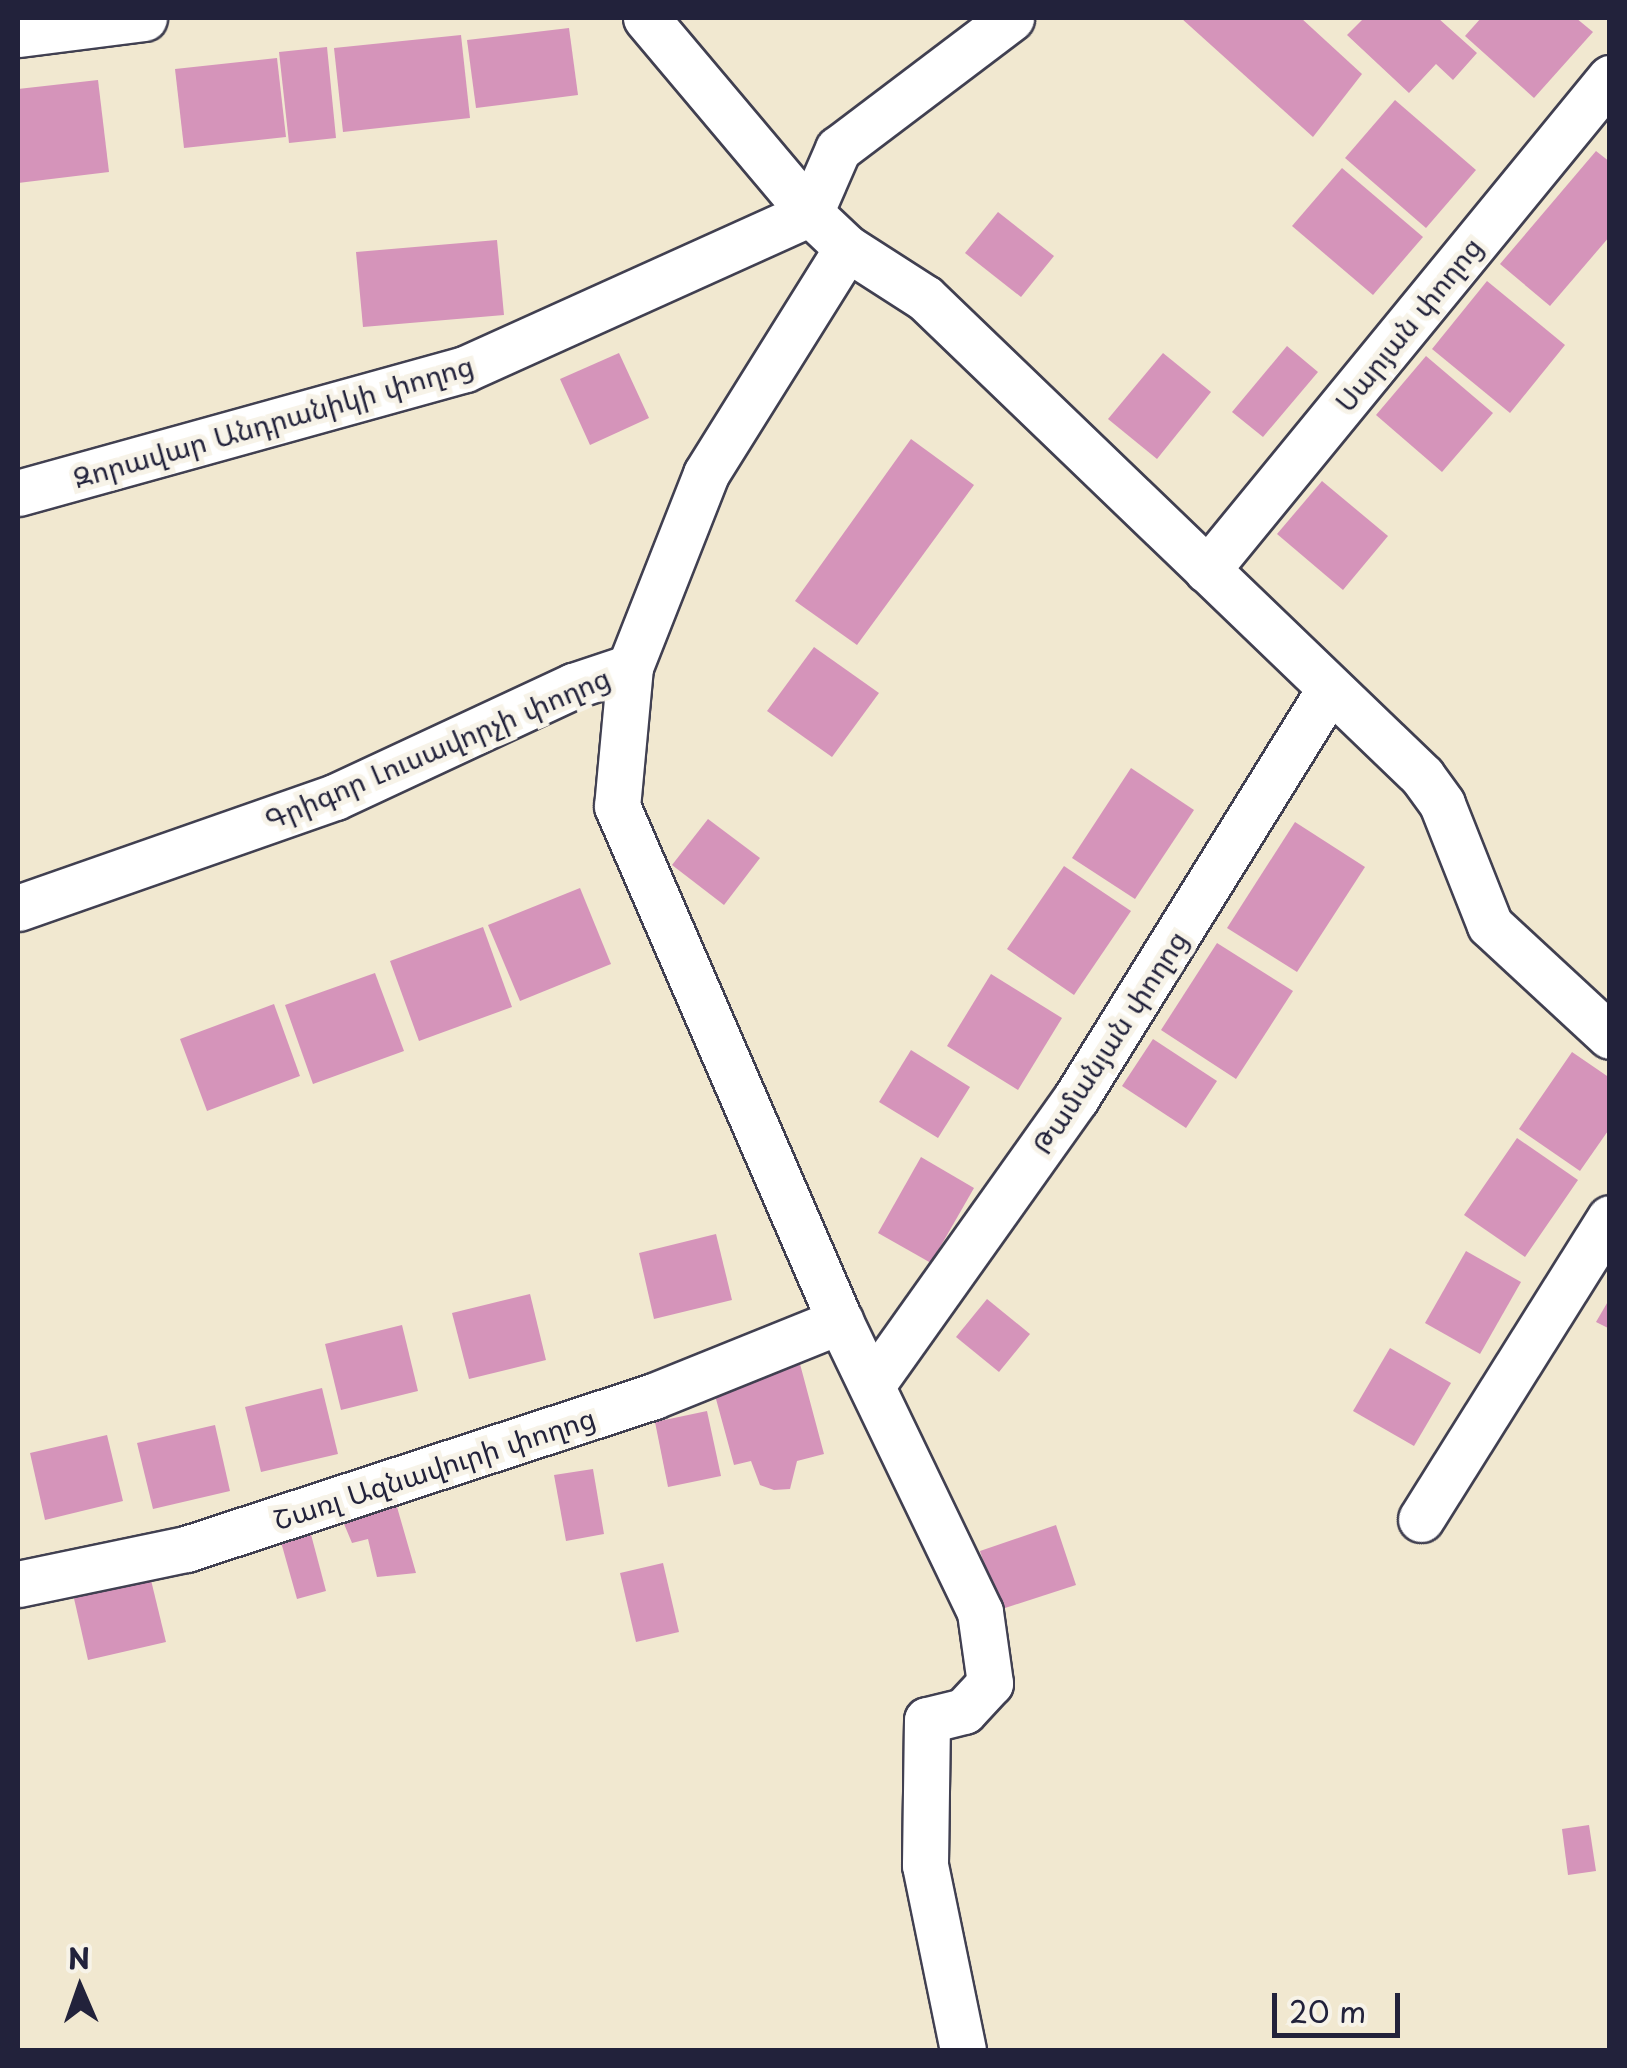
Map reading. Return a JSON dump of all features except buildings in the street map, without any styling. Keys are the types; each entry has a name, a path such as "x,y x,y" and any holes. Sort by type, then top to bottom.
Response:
{"street":[{"path":"18,34 144,18"},
{"path":"646,18 810,214 847,248 925,298 1432,790 1490,926 1610,1036"},
{"path":"810,214 838,148 1011,18"},
{"name":"Սարյան փողոց","path":"1208,570 1610,78"},
{"name":"Զորավար Անդրանիկի փողոց","path":"18,493 465,369 810,214"},
{"path":"847,248 706,474 630,666 617,806 840,1321 980,1612 990,1683 964,1710 927,1720 926,1865 963,2050"},
{"name":"Գրիգոր Լուսավորչի փողոց","path":"18,908 336,797 573,686 630,666"},
{"name":"Թամանյան փողոց","path":"872,1385 1076,1098 1330,689"},
{"path":"1421,1519 1610,1218"},
{"name":"Շառլ Ազնավուրի փողոց","path":"18,1584 186,1549 654,1396 840,1321"}]}
